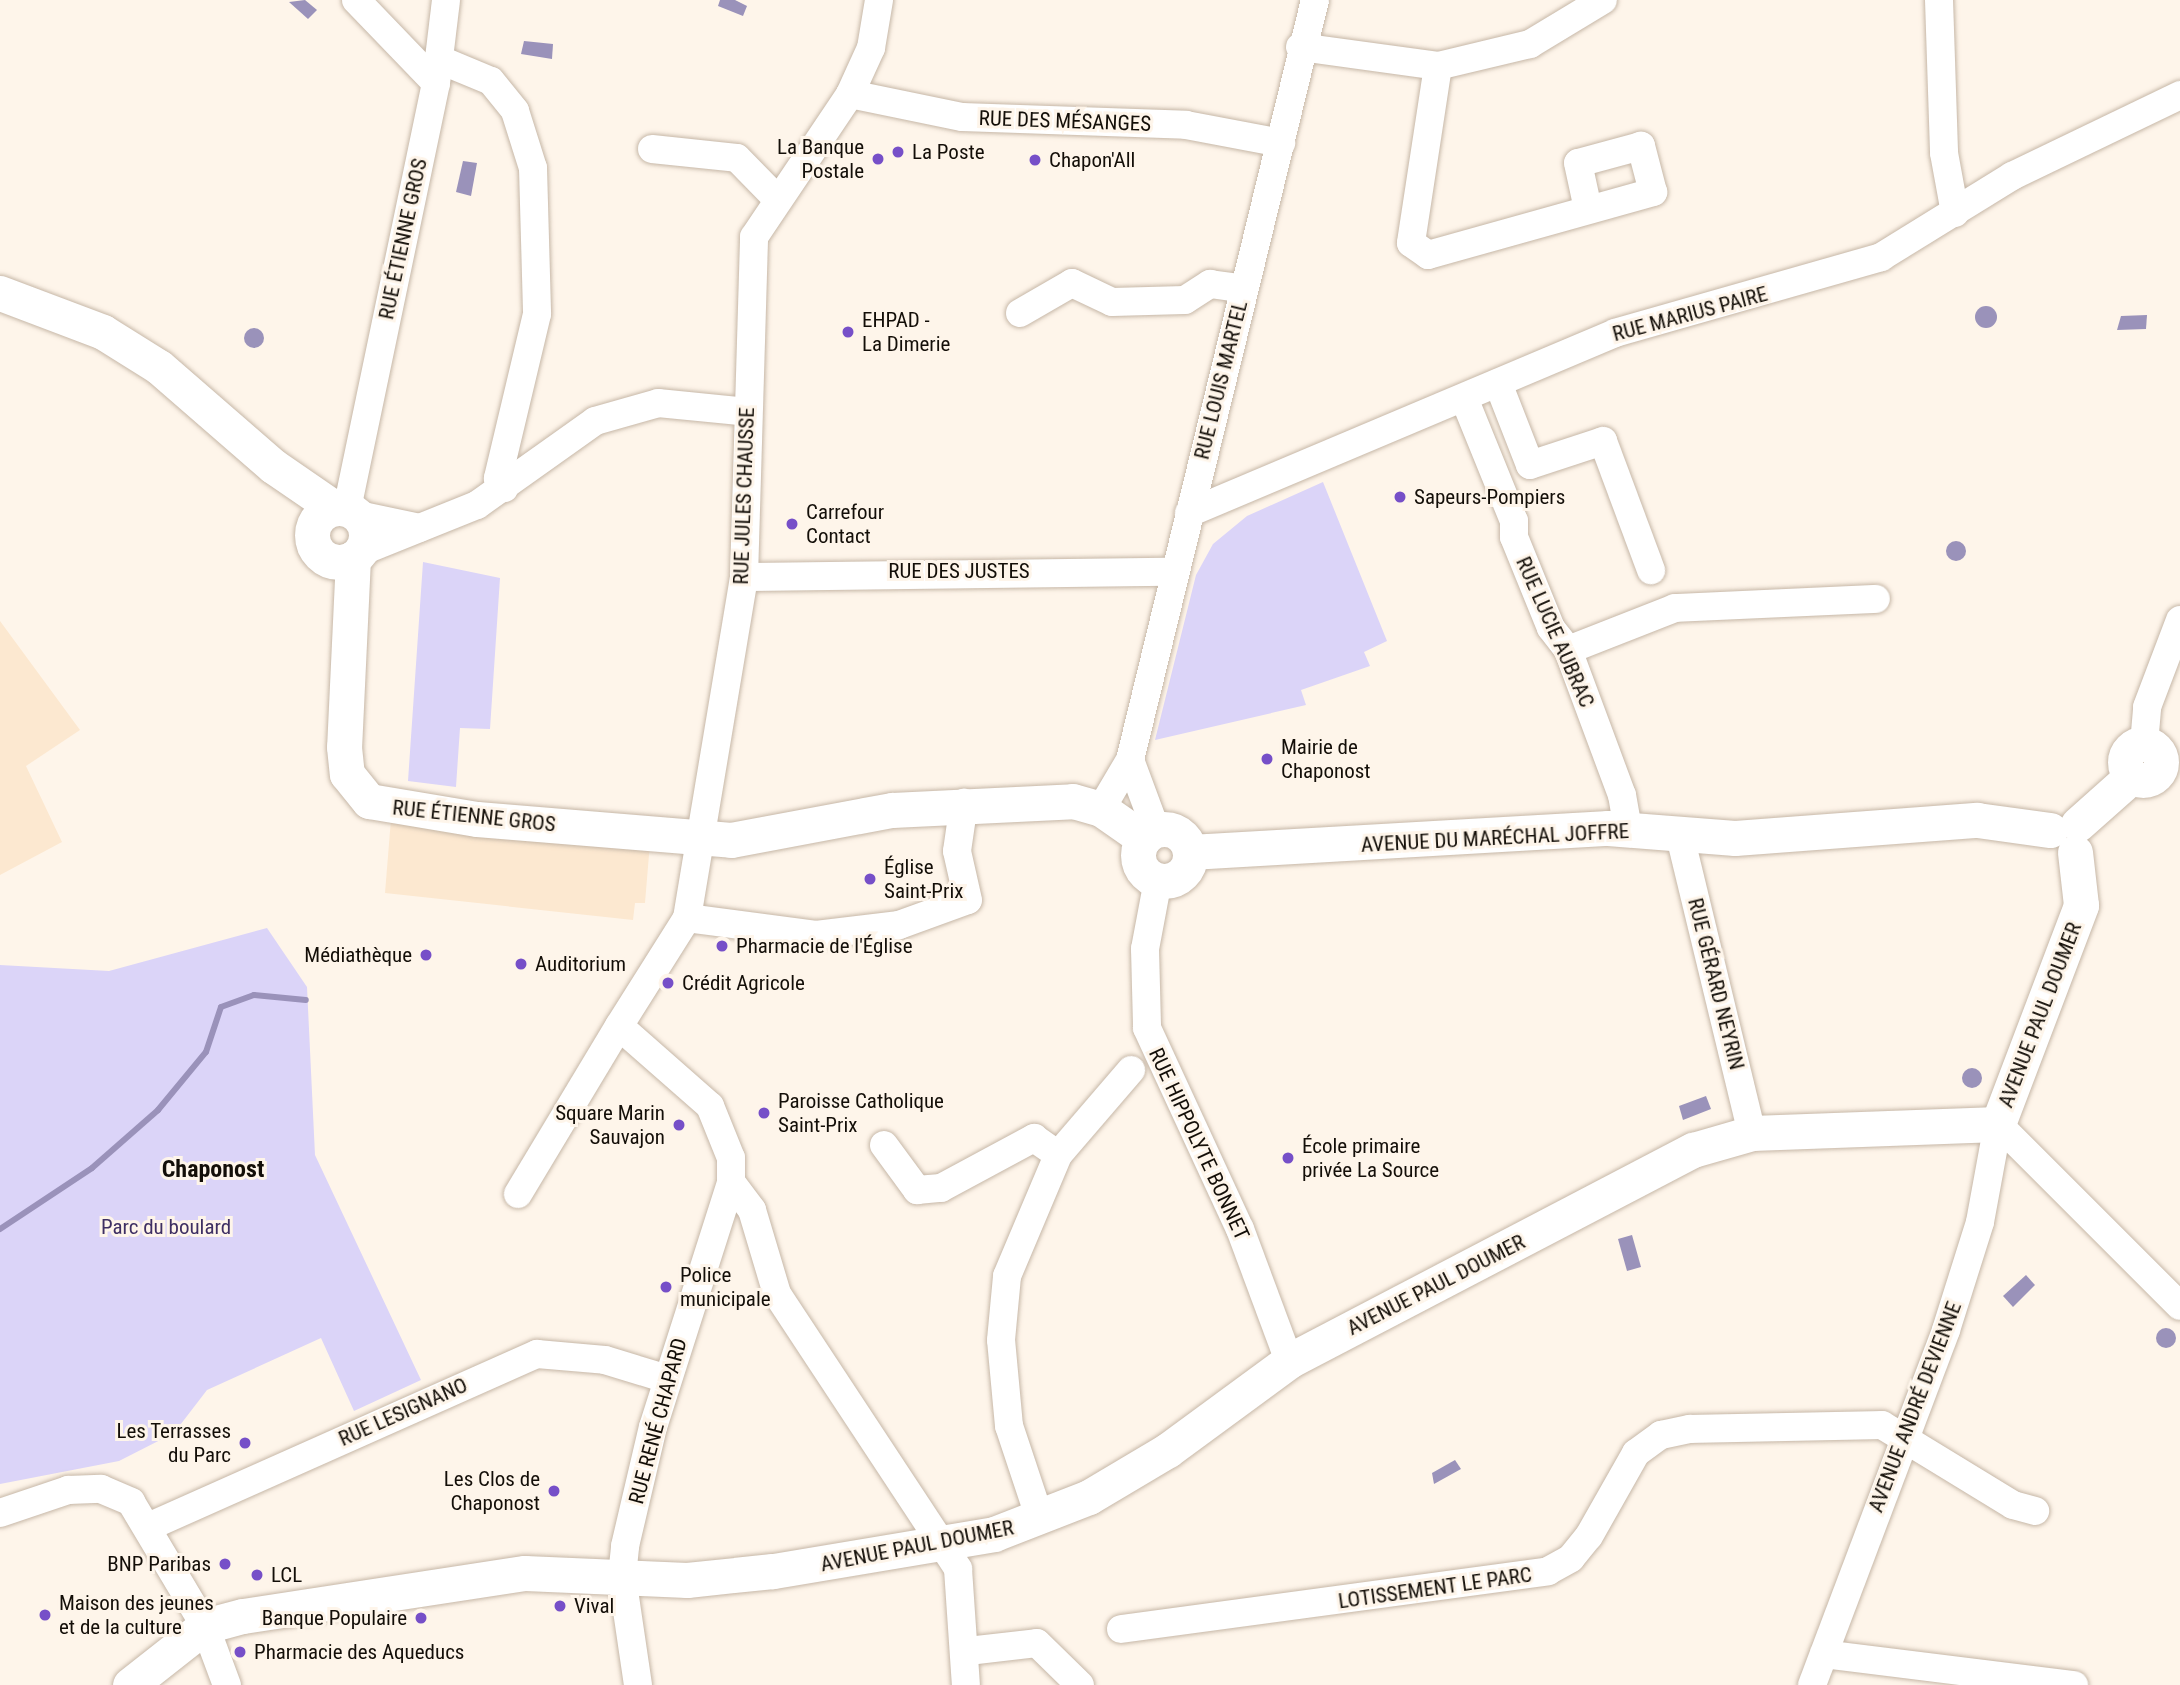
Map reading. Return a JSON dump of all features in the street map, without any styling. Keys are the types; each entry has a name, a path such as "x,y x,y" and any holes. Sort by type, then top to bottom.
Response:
{"main road":[{"path":"0,293 92,327 133,351 273,466 341,534"},
{"name":"RUE ÉTIENNE GROS","path":"341,534 351,606 344,747 346,774 369,801 477,819 700,838"},
{"path":"2068,835 2154,763"},
{"path":"700,838 779,835 964,803 1073,801 1101,809 1150,834 1178,832 1190,852 1182,874 1158,880 1139,863 1150,834"},
{"name":"AVENUE DU MARÉCHAL JOFFRE","path":"1190,852 1628,829 1680,836 1788,835 1977,820 2068,835"},
{"name":"AVENUE PAUL DOUMER","path":"205,1626 525,1573 712,1577 943,1544 1040,1520 1168,1450 1289,1361 1693,1150 1752,1133 1998,1124 2081,905 2068,835"},
{"path":"130,1685 205,1626"}],"street":[{"path":"356,0 437,71 491,82 515,111 533,168 537,314 498,478 505,488"},
{"name":"RUE ÉTIENNE GROS","path":"341,534 437,71 446,0"},
{"name":"RUE JULES CHAUSSE","path":"687,918 744,577 754,237 776,198 850,94 871,48 878,0"},
{"name":"RUE LOUIS MARTEL","path":"1101,809 1130,760 1173,572 1281,143 1300,47 1315,0"},
{"path":"1300,47 1438,66 1530,44 1603,0"},
{"path":"1939,0 1944,153 1955,213"},
{"path":"1438,66 1411,243 1427,256 1588,209"},
{"name":"RUE DES MÉSANGES","path":"850,94 962,117 1186,125 1281,143"},
{"name":"RUE MARIUS PAIRE","path":"1189,513 1638,325 1881,257 2012,176 2180,95"},
{"path":"652,149 737,158 776,198"},
{"path":"1020,313 1072,283 1112,302 1185,300 1210,284 1244,289"},
{"path":"1498,383 1530,465 1603,441 1651,570"},
{"name":"RUE LUCIE AUBRAC","path":"1464,398 1514,521 1523,560 1551,628 1568,650 1622,795 1628,829"},
{"path":"341,534 420,528 454,518 505,488 595,421 658,403 748,412"},
{"name":"RUE DES JUSTES","path":"744,577 1173,572"},
{"path":"1568,650 1675,608 1877,599"},
{"path":"2154,763 2147,707 2180,620"},
{"path":"1130,760 1150,834"},
{"path":"518,1194 687,918 790,934 899,925 968,900 957,851 964,803"},
{"name":"RUE GÉRARD NEYRIN","path":"1680,836 1752,1133"},
{"name":"RUE HIPPOLYTE BONNET","path":"1158,880 1145,949 1147,1028 1240,1229 1289,1361"},
{"name":"RUE RENÉ CHAPARD","path":"620,1026 710,1106 724,1134 731,1182 667,1379 622,1576"},
{"path":"1040,1520 1009,1426 1002,1303 1021,1233 1058,1155 1131,1070"},
{"path":"1998,1124 2180,1306"},
{"name":"AVENUE ANDRÉ DEVIENNE","path":"1812,1685 1980,1222 1998,1124"},
{"path":"884,1145 917,1191 941,1188 1034,1138 1058,1155"},
{"path":"731,1182 752,1210 777,1294 958,1569 968,1651 966,1685"},
{"name":"RUE LESIGNANO","path":"148,1527 537,1354 605,1360 667,1379"},
{"name":"LOTISSEMENT LE PARC","path":"1121,1629 1548,1572 1571,1558 1622,1469 1661,1435 1690,1429 1882,1425 1903,1435 2013,1505 2035,1511"},
{"path":"0,1513 68,1490 101,1489 131,1502 205,1626 228,1685"},
{"path":"622,1576 638,1685"},
{"path":"968,1651 1037,1643 1080,1685"},
{"path":"1824,1654 2074,1685"}],"shaded area":[{"path":"305,0 317,10 308,19 289,2"},
{"path":"720,0 735,0 747,6 743,16 718,6"},
{"path":"524,41 553,44 552,59 521,54"},
{"path":"463,161 477,163 471,196 456,192"},
{"path":"1986,306 1994,309 1997,317 1994,325 1986,328 1978,325 1975,317 1978,309"},
{"path":"2147,315 2146,329 2117,330 2121,316"},
{"path":"250,328 258,328 264,338 258,348 250,348 244,342 244,334"},
{"path":"1956,541 1963,544 1966,551 1963,558 1956,561 1949,558 1946,551 1949,544"},
{"path":"0,621 80,730 26,766 62,842 0,875"},
{"path":"391,819 650,843 645,903 635,903 633,920 385,893"},
{"path":"1972,1068 1979,1071 1982,1078 1979,1085 1972,1088 1965,1085 1962,1078 1965,1071"},
{"path":"1706,1096 1711,1109 1683,1120 1679,1106"},
{"path":"1632,1235 1641,1267 1627,1271 1618,1239"},
{"path":"2026,1275 2035,1285 2013,1307 2003,1296"},
{"path":"2166,1328 2173,1331 2176,1338 2173,1345 2166,1348 2159,1345 2156,1338 2159,1331"},
{"path":"1455,1460 1461,1469 1434,1484 1432,1473"}],"green space":[{"path":"1323,482 1387,641 1364,652 1370,666 1301,690 1306,705 1155,740 1196,575 1213,544 1247,516"},
{"path":"423,562 500,578 490,729 460,728 456,787 408,781"},
{"name":"Parc du boulard","path":"267,928 307,987 315,1155 421,1380 354,1411 321,1338 207,1390 174,1433 119,1461 0,1484 0,965 109,971"}],"waterway":[{"path":"0,1229 92,1168 158,1110 206,1052 221,1007 254,995 306,1000"}],"place":[{"name":"La Poste","path":"898,152"},
{"name":"La Banque Postale","path":"878,159"},
{"name":"Chapon'All","path":"1035,160"},
{"name":"EHPAD - La Dimerie","path":"848,332"},
{"name":"Sapeurs-Pompiers","path":"1400,497"},
{"name":"Carrefour Contact","path":"792,524"},
{"name":"Mairie de Chaponost","path":"1267,759"},
{"name":"Église Saint-Prix","path":"870,879"},
{"name":"Pharmacie de l'Église","path":"722,946"},
{"name":"Médiathèque","path":"426,955"},
{"name":"Auditorium","path":"521,964"},
{"name":"Crédit Agricole","path":"668,983"},
{"name":"Paroisse Catholique Saint-Prix","path":"764,1113"},
{"name":"Square Marin Sauvajon","path":"679,1125"},
{"name":"École primaire privée La Source","path":"1288,1158"},
{"name":"Police municipale","path":"666,1287"},
{"name":"Les Terrasses du Parc","path":"245,1443"},
{"name":"Les Clos de Chaponost","path":"554,1491"},
{"name":"BNP Paribas","path":"225,1564"},
{"name":"LCL","path":"257,1575"},
{"name":"Vival","path":"560,1606"},
{"name":"Maison des jeunes et de la culture","path":"45,1615"},
{"name":"Banque Populaire","path":"421,1618"},
{"name":"Pharmacie des Aqueducs","path":"240,1652"}],"district":[{"name":"Chaponost","path":"213,1170"}]}
